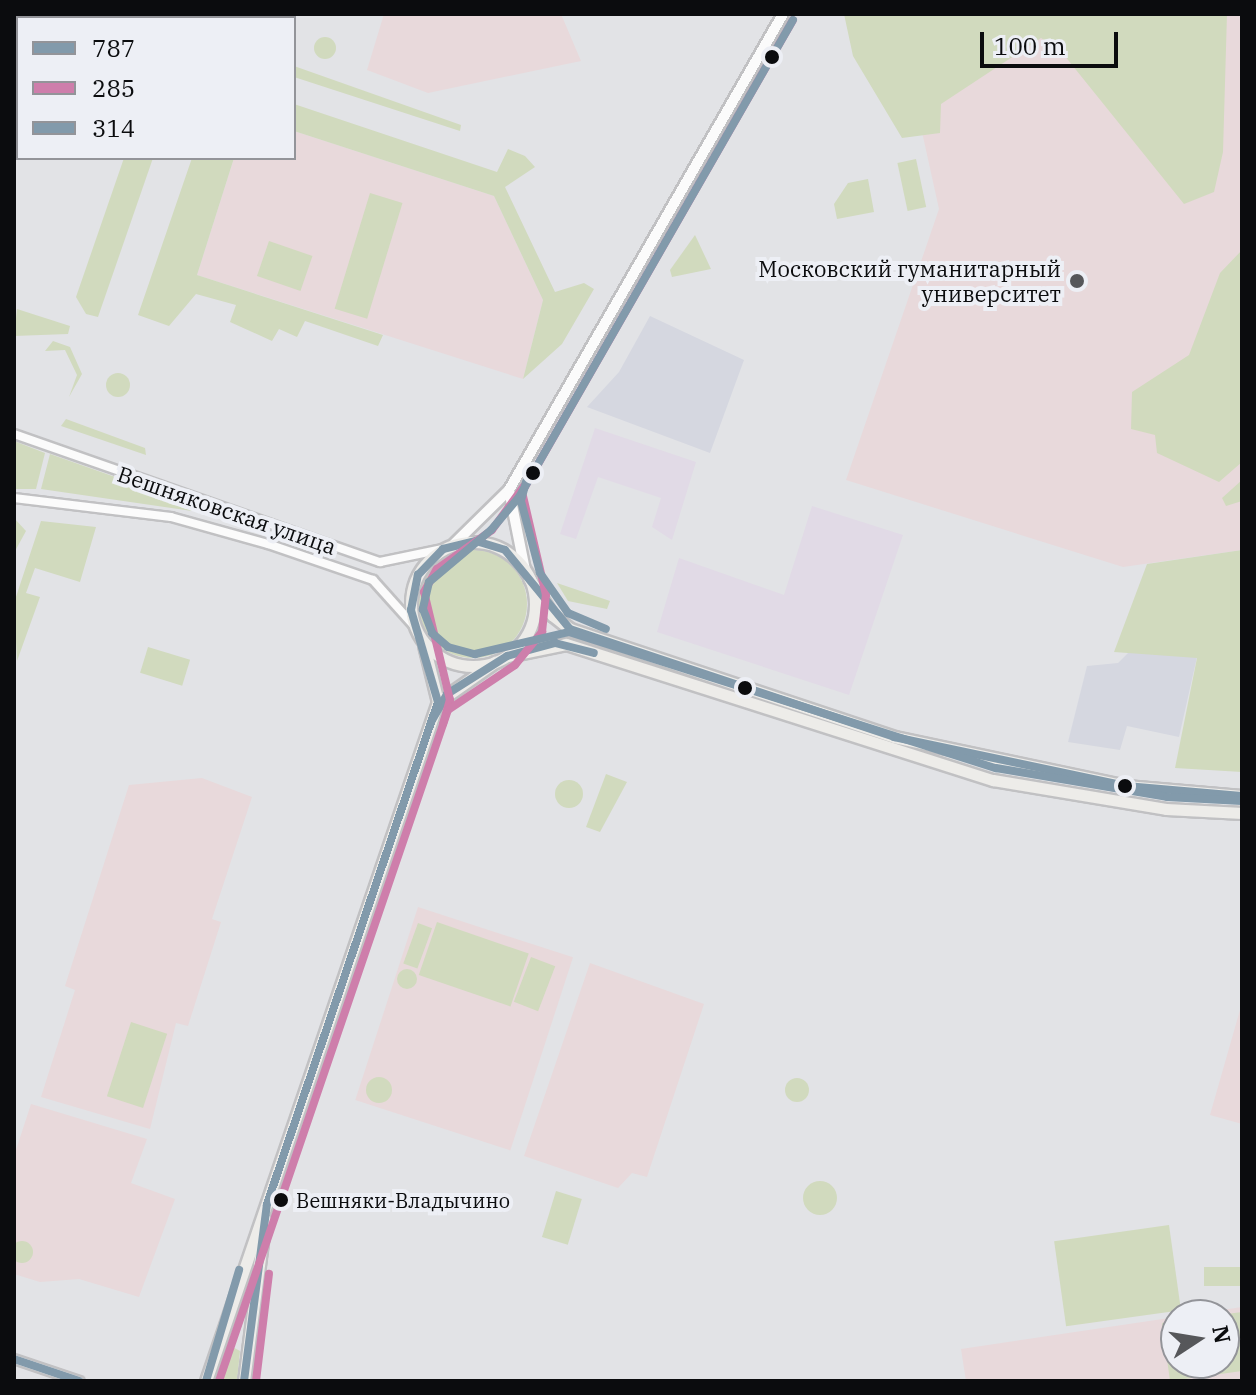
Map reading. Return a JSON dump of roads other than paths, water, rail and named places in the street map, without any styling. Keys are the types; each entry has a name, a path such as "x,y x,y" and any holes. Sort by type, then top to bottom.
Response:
{"main road":[{"path":"206,1381 238,1274 267,1204 438,702 416,628 412,589 448,547 490,543 527,574 552,615 570,629 853,724 928,746 1126,786 1242,796"},
{"path":"507,656 531,628 527,574"},
{"path":"422,640 458,664 495,662"},
{"path":"438,702 507,656 566,644 923,762 1097,799 1242,813"},
{"path":"244,1381 267,1204"}],"street":[{"path":"448,547 509,490 783,14"},
{"name":"Вешняковская улица","path":"14,434 380,562 448,547"},
{"path":"509,490 527,574"},
{"name":"Вешняковская улица","path":"14,498 171,517 268,544 373,580 416,628"},
{"path":"848,739 858,734 853,724"},
{"path":"923,762 918,751 928,746"},
{"path":"238,1274 248,1271 257,1279"},
{"path":"14,1359 79,1381"}],"place":[{"name":"Московский гуманитарный университет","path":"1077,281"},
{"name":"Вешняки-Владычино","path":"281,1200"}]}
